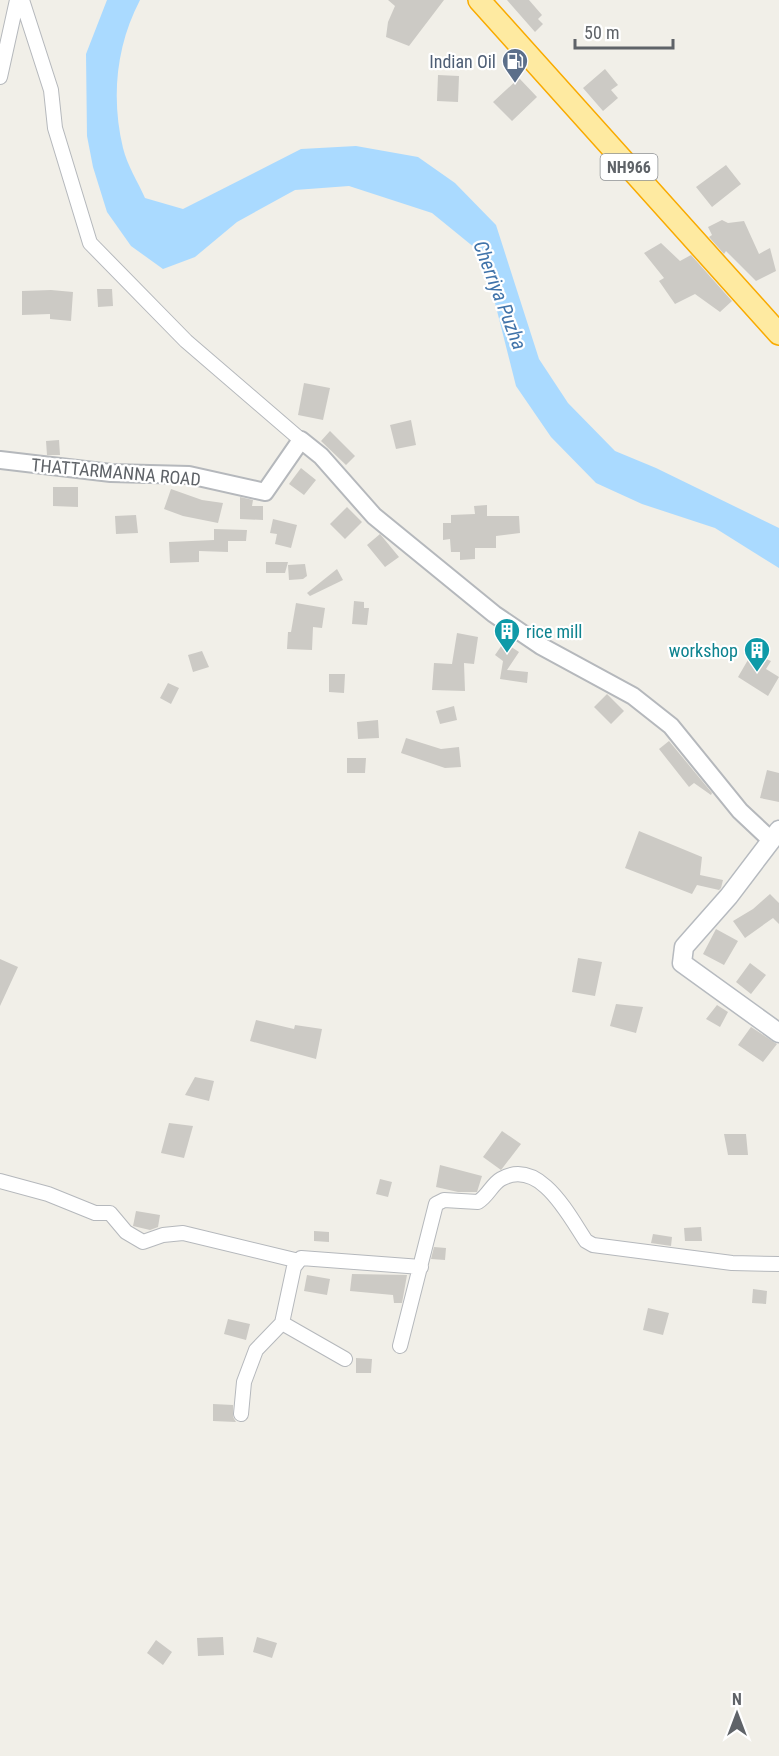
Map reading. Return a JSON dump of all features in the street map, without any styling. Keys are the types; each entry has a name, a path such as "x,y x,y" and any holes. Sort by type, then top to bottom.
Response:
{"highway":[{"name":"NH966","path":"478,0 779,334"}],"main road":[{"path":"775,835 729,896 684,947 682,963 779,1033"}],"street":[{"path":"2,72 16,0"},
{"path":"22,0 51,90 55,128 90,243 186,342 321,456 374,516 494,614 541,646 633,696 670,726 740,811 775,835"},
{"name":"THATTARMANNA ROAD","path":"0,460 111,473 189,475 265,492 301,440"},
{"path":"400,1346 436,1204 444,1200 478,1202 499,1180 520,1174 541,1182 559,1200 586,1241 593,1245 732,1263 779,1264"},
{"path":"0,1181 48,1194 95,1213 110,1213 126,1232 143,1242 164,1235 183,1233 299,1261"},
{"path":"241,1413 244,1382 256,1350 282,1323 294,1267 301,1258 421,1267"},
{"path":"282,1323 345,1359"}],"water":[{"name":"Cherriya Puzha","path":"107,0 140,0 121,54 117,110 125,154 145,198 183,209 301,149 356,146 418,157 455,183 496,225 539,359 568,403 615,451 656,468 779,528 779,568 715,528 642,504 596,483 551,437 516,386 492,291 475,248 432,213 349,186 295,190 237,222 195,257 163,269 131,246 107,212 93,167 87,136 86,54"}],"building":[{"path":"388,0 444,0 409,46 386,37 388,22 395,6"},
{"path":"507,0 529,0 542,15 538,19 543,24 535,32"},
{"path":"605,69 618,85 611,90 618,98 603,111 583,88"},
{"path":"438,75 459,76 458,102 437,101"},
{"path":"519,78 537,97 512,121 493,102"},
{"path":"726,165 741,184 712,207 696,187"},
{"path":"722,220 728,223 744,221 759,254 770,248 776,271 756,281 726,251 724,254 709,237 712,235 708,227"},
{"path":"661,243 680,261 691,255 732,301 720,312 695,294 675,304 659,281 664,278 644,253"},
{"path":"97,289 112,289 113,306 98,307"},
{"path":"22,291 73,292 71,321 50,319 50,314 22,315"},
{"path":"304,383 330,388 323,420 298,415"},
{"path":"411,420 416,445 396,449 390,425"},
{"path":"330,431 355,456 346,465 321,441"},
{"path":"59,440 60,455 47,455 46,441"},
{"path":"301,468 316,480 304,495 289,484"},
{"path":"53,487 78,487 78,507 53,506"},
{"path":"171,489 202,500 223,503 218,523 183,516 164,509"},
{"path":"240,497 253,500 252,506 263,506 263,520 240,519"},
{"path":"487,505 487,516 519,516 520,533 496,536 496,548 475,548 475,559 460,560 460,552 451,552 450,539 443,540 443,523 451,523 451,515 475,514 474,506"},
{"path":"347,507 362,522 345,539 330,524"},
{"path":"136,515 138,533 116,534 115,516"},
{"path":"273,519 297,525 291,548 275,544 277,534 270,533"},
{"path":"214,529 247,530 246,541 228,541 228,552 199,551 199,562 170,563 169,542 214,540"},
{"path":"380,534 399,557 385,567 367,545"},
{"path":"266,562 288,562 285,573 266,573"},
{"path":"305,564 307,576 303,579 289,580 288,565"},
{"path":"337,569 343,580 310,596 307,593"},
{"path":"354,601 364,602 364,608 369,608 367,625 352,624"},
{"path":"296,603 325,608 322,628 313,627 312,650 287,649 288,632 291,632"},
{"path":"457,633 478,637 474,664 464,663 465,691 432,690 434,663 452,664"},
{"path":"504,642 519,652 507,670 528,672 527,683 500,679 503,661 495,655"},
{"path":"202,651 209,667 193,672 188,655"},
{"name":"workshop","path":"752,653 771,661 766,669 779,677 768,696 738,677"},
{"path":"329,674 345,674 344,693 329,692"},
{"path":"168,683 179,688 171,704 160,698"},
{"path":"607,694 624,711 611,724 594,707"},
{"path":"454,706 457,720 440,724 436,711"},
{"path":"378,720 379,738 358,739 357,722"},
{"path":"406,738 441,749 459,747 461,767 445,768 401,753"},
{"path":"669,741 712,793 711,795 694,783 689,787 659,749"},
{"path":"347,758 366,758 365,773 347,773"},
{"path":"767,770 779,773 779,802 760,798"},
{"path":"639,831 702,857 700,875 723,880 721,888 719,890 697,885 692,894 625,868"},
{"path":"770,894 779,903 779,924 773,918 745,938 733,921 753,909"},
{"path":"716,929 738,941 724,965 703,954"},
{"path":"578,958 602,962 595,996 572,992"},
{"path":"0,959 18,967 0,1006"},
{"path":"750,963 766,975 751,994 736,982"},
{"path":"616,1004 643,1007 636,1033 610,1026"},
{"path":"717,1005 728,1012 720,1027 706,1019"},
{"path":"256,1020 294,1029 295,1025 322,1029 316,1059 250,1041"},
{"path":"751,1027 777,1044 763,1062 738,1045"},
{"path":"195,1077 214,1081 209,1101 185,1095"},
{"path":"169,1123 193,1126 184,1158 161,1153"},
{"path":"502,1131 521,1144 501,1170 483,1157"},
{"path":"724,1134 746,1134 748,1155 728,1155"},
{"path":"440,1165 482,1176 477,1192 458,1192 436,1187"},
{"path":"380,1179 392,1182 388,1197 376,1194"},
{"path":"136,1211 160,1215 158,1227 150,1230 133,1226"},
{"path":"701,1227 702,1241 685,1241 684,1228"},
{"path":"314,1231 329,1232 329,1242 314,1241"},
{"path":"653,1234 672,1237 671,1246 651,1243"},
{"path":"434,1247 446,1248 445,1260 431,1259"},
{"path":"352,1274 407,1275 402,1303 394,1303 393,1295 350,1291"},
{"path":"307,1275 330,1279 327,1295 304,1291"},
{"path":"753,1289 767,1291 766,1304 752,1303"},
{"path":"648,1308 669,1313 663,1335 643,1330"},
{"path":"228,1319 250,1324 246,1340 224,1334"},
{"path":"356,1358 372,1359 371,1373 356,1373"},
{"path":"213,1404 233,1405 233,1417 236,1422 213,1421"},
{"path":"223,1637 224,1655 198,1656 197,1638"},
{"path":"257,1637 277,1643 272,1658 253,1652"},
{"path":"156,1640 172,1652 163,1665 147,1653"}],"place":[{"name":"Indian Oil","path":"515,84"},
{"name":"rice mill","path":"507,654"},
{"name":"workshop","path":"757,673"}]}
